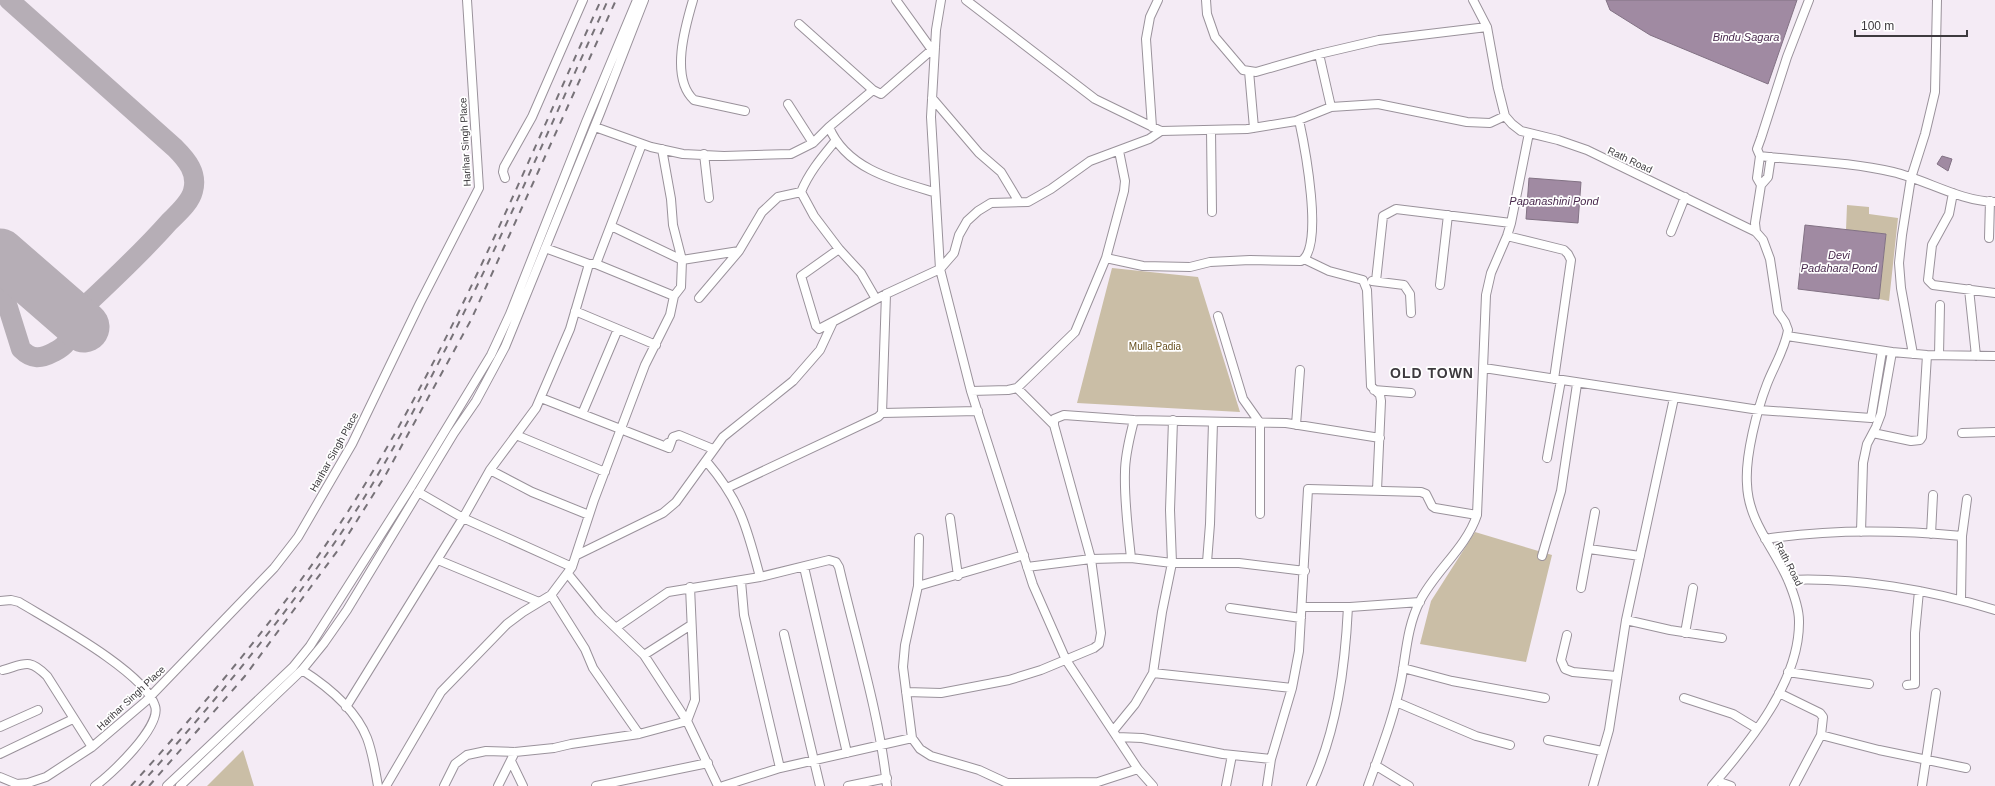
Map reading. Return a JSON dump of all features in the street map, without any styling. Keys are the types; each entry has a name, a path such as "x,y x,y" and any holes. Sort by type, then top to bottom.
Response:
{"street":[{"name":"Harihar Singh Place","path":"0,777 17,784 28,783 46,777 92,747 150,696 274,568 298,537 352,444 420,303 479,188 467,0"},
{"path":"505,178 503,172 504,167 532,117 583,0"},
{"path":"167,786 180,772 293,667 310,646 407,494 491,355 510,314 586,122 637,0"},
{"path":"181,785 302,670 324,643 347,610 418,492 476,401 505,347 595,127 644,0"},
{"path":"693,0 683,40 680,65 688,95 694,100 745,111"},
{"path":"896,0 934,48"},
{"path":"941,0 934,48 931,117 934,192 940,269 971,391 1027,567 1042,606 1066,660 1138,769 1151,786"},
{"path":"966,0 1095,99 1161,131 1254,128 1299,120 1331,107 1378,104 1467,122 1490,123 1505,116 1498,88 1487,27 1473,0"},
{"path":"1152,127 1146,39 1150,17 1158,0"},
{"path":"1206,0 1207,14 1216,37 1243,70 1256,72 1319,54 1379,40 1487,27"},
{"path":"1761,185 1756,178 1760,156 1757,149 1809,0"},
{"path":"1913,354 1901,288 1899,263 1911,178 1925,134 1935,92 1937,0"},
{"path":"799,24 873,90 881,94 934,48"},
{"path":"1319,54 1331,107"},
{"path":"1249,71 1254,128"},
{"path":"595,127 642,144 683,154 724,156 791,154 813,143 873,90"},
{"path":"932,98 974,149 1001,172 1019,202"},
{"path":"788,104 813,143"},
{"name":"Rath Road","path":"1505,116 1520,131 1558,140 1587,150 1756,232"},
{"path":"1299,120 1307,155 1312,206 1311,235 1308,254 1304,260"},
{"path":"829,128 836,140 849,156 888,179 934,192"},
{"path":"1211,130 1212,212"},
{"path":"839,249 801,276 816,326 819,329 886,294 940,269 954,253 959,236 967,221 978,211 991,203 1028,202 1040,196 1090,161 1119,151 1161,131"},
{"path":"1368,786 1396,702 1406,645 1420,602 1444,566 1468,535 1477,515 1486,295 1491,273 1507,236 1511,222 1529,133"},
{"path":"801,192 820,159 836,140"},
{"path":"346,707 438,560 490,470 536,408 570,329 575,311 593,264 611,226 642,144"},
{"path":"386,786 441,692 508,624 539,602 551,596 572,567 604,472 622,429 645,365 670,315 674,296 681,286 682,260 673,225 671,199 662,150"},
{"path":"971,391 1008,390 1017,388 1075,332 1106,258 1124,191 1125,181 1119,151"},
{"path":"704,154 709,198"},
{"path":"1760,156 1819,160 1893,172 1953,193 1993,202 1989,238"},
{"path":"1772,157 1768,177 1761,185 1754,223 1756,232 1763,240 1770,259 1778,312 1786,322 1788,330 1787,336 1892,352 1927,355 1995,356"},
{"path":"801,192 814,216 839,249 861,273 876,299"},
{"path":"700,298 739,251 762,212 778,197 801,192"},
{"path":"1953,193 1949,214 1932,245 1928,277 1930,283 1995,292"},
{"path":"1671,232 1685,197"},
{"path":"1376,281 1383,216 1396,209 1511,222"},
{"path":"1440,285 1448,215"},
{"path":"611,226 682,260 739,251"},
{"path":"1507,236 1564,250 1571,260 1547,458"},
{"path":"545,248 593,264 674,296"},
{"path":"1106,258 1143,266 1190,267 1210,262 1304,260 1329,271 1363,280 1404,285 1410,294 1411,313"},
{"path":"1363,280 1367,290 1370,382 1373,390 1380,395 1380,438 1377,490"},
{"path":"1969,289 1976,356"},
{"path":"882,413 886,294"},
{"path":"1939,355 1940,305"},
{"path":"575,311 656,345"},
{"path":"1218,316 1243,399 1260,423 1260,514"},
{"path":"577,555 663,513 676,502 707,462 713,449 723,437 793,381 820,350 833,322"},
{"path":"582,414 618,329"},
{"name":"Rath Road","path":"1715,783 1738,756 1779,693 1797,647 1799,621 1798,609 1788,580 1765,539 1750,504 1747,484 1747,466 1759,410 1767,384 1787,336"},
{"path":"1484,368 1577,384 1759,410 1871,418 1882,351"},
{"path":"1861,532 1863,463 1867,444 1881,414 1892,352"},
{"path":"1873,433 1911,441 1920,440 1922,437 1927,355"},
{"path":"1296,425 1300,370"},
{"path":"1542,556 1561,491 1577,384"},
{"path":"1017,388 1054,425"},
{"path":"1373,390 1411,393"},
{"path":"541,398 668,446 673,437 679,435 713,449"},
{"path":"1593,786 1610,723 1616,676 1626,620 1674,398"},
{"path":"727,488 878,417 882,413 978,412"},
{"path":"906,692 941,693 1009,680 1066,660 1094,648 1099,644 1101,639 1091,559 1054,425 1054,419 1064,415 1134,420 1173,420 1296,425 1380,438"},
{"path":"1131,558 1126,517 1125,472 1127,449 1134,420"},
{"path":"1115,734 1153,673 1162,612 1172,563 1170,494 1173,420"},
{"path":"1207,562 1210,524 1212,422"},
{"path":"1962,432 1995,432"},
{"path":"516,436 604,472"},
{"path":"707,462 738,505 746,525 760,577"},
{"path":"490,470 532,492 589,515"},
{"path":"1267,786 1271,759 1292,688 1299,651 1305,571 1308,489 1421,492 1426,494 1432,506 1435,508 1477,515"},
{"path":"418,492 463,518 572,567"},
{"path":"1931,534 1933,495"},
{"path":"1961,600 1962,536 1966,498"},
{"path":"1581,588 1595,512"},
{"path":"950,518 958,576"},
{"path":"1765,539 1796,534 1861,532 1962,536"},
{"path":"919,538 918,586 903,657 912,738 920,749 931,756 979,770 1007,785 1066,785 1098,782 1138,769"},
{"path":"1589,549 1640,556"},
{"path":"918,586 958,576 1024,555"},
{"path":"1027,567 1091,559 1131,558 1172,563 1240,562 1305,571"},
{"path":"438,560 539,602"},
{"path":"617,627 668,592 690,587 741,581 829,560 836,562 839,567 881,745 887,782 848,786"},
{"path":"804,567 847,753"},
{"path":"568,574 599,612 617,627 644,656 687,721 718,786"},
{"path":"1788,580 1826,579 1919,592 1961,600 1995,610"},
{"path":"741,581 744,615 780,768"},
{"path":"687,721 695,700 690,587"},
{"path":"1685,632 1693,588"},
{"path":"1907,685 1915,684 1915,633 1919,592"},
{"path":"551,596 585,649 593,668 639,734"},
{"path":"0,601 11,600 19,602 73,635 131,674 150,696 155,706 156,713 148,731 109,775 95,786"},
{"path":"1302,607 1348,607 1420,602"},
{"path":"1311,786 1334,722 1344,668 1348,607"},
{"path":"1230,608 1301,618"},
{"path":"1626,620 1722,638"},
{"path":"644,656 691,625"},
{"path":"784,634 820,786"},
{"path":"1567,635 1561,660 1565,669 1573,672 1616,676"},
{"path":"3,670 32,663 38,668 47,676 92,747"},
{"path":"1403,668 1452,681 1545,698"},
{"path":"302,670 315,678 346,707 366,736 373,756 378,786"},
{"path":"1788,672 1869,684"},
{"path":"1153,673 1292,688"},
{"path":"1779,693 1820,713 1823,717 1821,735 1794,786"},
{"path":"1922,786 1936,693"},
{"path":"1684,698 1733,714 1756,728"},
{"path":"1396,702 1476,736 1510,745"},
{"path":"0,727 38,710"},
{"path":"0,754 73,719"},
{"path":"444,786 455,764 467,756 486,752 515,752 639,734 687,721"},
{"path":"1115,734 1232,755 1271,759"},
{"path":"1821,735 1966,768"},
{"path":"723,786 780,768 912,738"},
{"path":"1548,740 1602,751"},
{"path":"498,786 515,752"},
{"path":"1226,786 1232,755"},
{"path":"511,761 523,786"},
{"path":"596,786 708,763"},
{"path":"1375,765 1409,786"},
{"path":"180,772 181,785"},
{"path":"1715,783 1731,786"}],"green space":[{"path":"1847,205 1869,207 1869,214 1898,218 1889,301 1879,299 1886,234 1846,230"},
{"name":"Mulla Padia","path":"1112,268 1198,277 1240,412 1077,403"},
{"path":"1475,532 1552,555 1526,662 1420,644 1431,601"},
{"path":"243,750 254,786 207,786"}],"water":[{"name":"Bindu Sagara","path":"1606,0 1797,0 1768,84 1650,35 1610,10"},
{"path":"1942,156 1952,159 1948,171 1937,164"},
{"name":"Papanashini Pond","path":"1529,178 1581,182 1578,223 1526,219"},
{"name":"Devi Padahara Pond","path":"1805,225 1886,234 1879,299 1798,289"}],"taxiway":[{"path":"9,0 175,148 184,157 193,173 193,191 183,208 134,259 73,317"},
{"path":"0,282 21,349 33,357 41,357 59,349 66,343 72,330 72,307 67,294 62,289 49,283 25,276"}],"runway":[{"path":"0,254 84,327"}],"railway":[{"path":"131,786 220,684 277,613 330,539 390,442 424,381 486,256 601,0"},
{"path":"139,786 197,720 255,650 335,543 370,488 392,451 486,268 608,0"},
{"path":"149,786 245,676 341,546 385,476 471,320 616,0"}],"district":[{"name":"OLD TOWN","path":"1432,373"}]}
